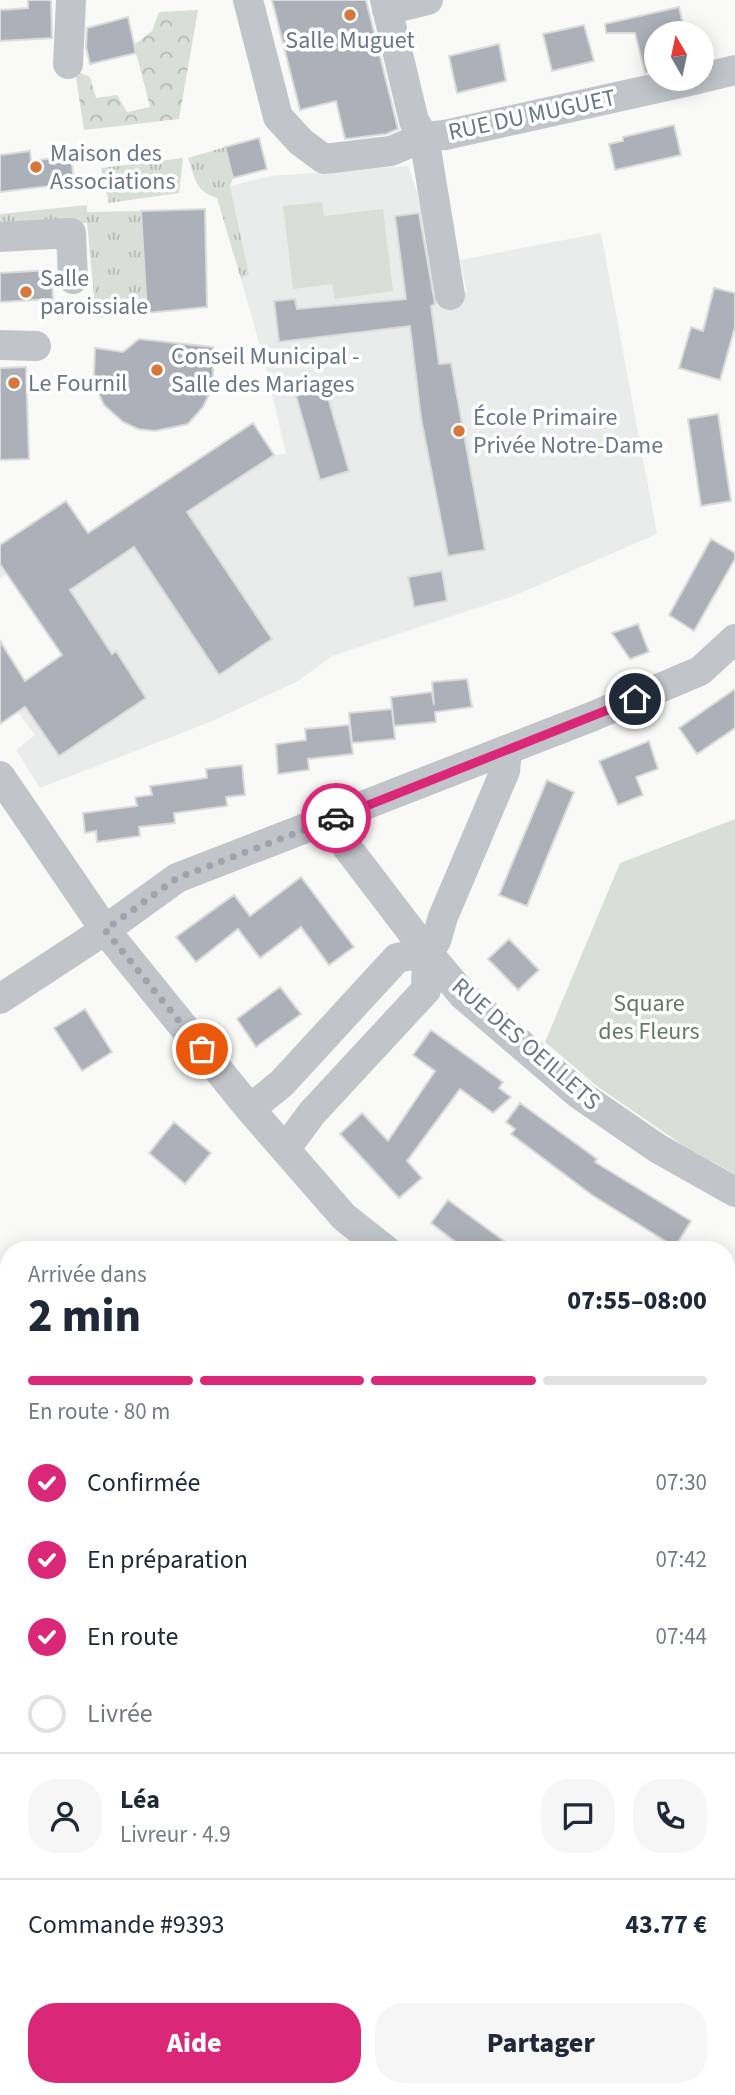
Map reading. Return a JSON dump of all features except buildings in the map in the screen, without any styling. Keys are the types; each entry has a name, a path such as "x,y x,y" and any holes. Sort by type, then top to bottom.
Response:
{"street":[{"path":"68,65 71,0"},
{"path":"248,0 278,117 300,142 324,159 391,151 424,137 450,295"},
{"path":"386,5 428,0"},
{"name":"RUE DU MUGUET","path":"386,5 414,121 424,137 445,135 644,91"},
{"name":"RUE DU MUGUET","path":"714,75 735,70"},
{"path":"0,237 71,233 72,279"},
{"path":"0,345 36,346"},
{"path":"0,999 105,930 177,878 507,750 700,671 735,639"},
{"path":"286,1148 312,1113 426,990 427,952 436,941 443,917 505,771 507,750"},
{"path":"0,776 105,930 250,1109 344,1217 375,1241"},
{"name":"RUE DES OEILLETS","path":"327,821 463,995 580,1096 657,1148 735,1192"},
{"path":"250,1109 282,1083 397,958 427,952"}],"shaded area":[{"name":"École Primaire Privée Notre-Dame","path":"408,166 424,213 435,297 467,292 460,260 601,233 657,534 516,595 332,656 298,681 210,722 40,788 16,750 35,735 14,707 62,655 7,574 0,578 0,545 66,501 88,532 253,423 274,455 286,454 264,360 241,279 249,276 230,186 271,176"}],"green space":[{"path":"198,10 179,119 84,130 75,71 90,77 96,98 117,95 127,112 150,107 134,45 152,31 159,12"},
{"path":"225,147 233,178 230,186 249,275 241,279 217,198 200,188 188,158"},
{"path":"183,158 179,193 109,203 101,168"},
{"path":"322,202 324,216 383,209 393,291 335,299 332,284 293,289 283,206"},
{"path":"87,205 87,212 141,211 147,313 96,318 87,223 0,230 0,214"},
{"name":"Square des Fleurs","path":"735,819 735,1174 684,1146 598,1087 545,1042 620,863"}],"way so far":[{"path":"202,1049 105,930 177,878 336,818"}],"place":[{"name":"Salle Muguet","path":"350,15"},
{"name":"Maison des Associations","path":"36,167"},
{"name":"Salle paroissiale","path":"26,292"},
{"name":"Conseil Municipal - Salle des Mariages","path":"157,370"},
{"name":"Le Fournil","path":"14,383"},
{"name":"École Primaire Privée Notre-Dame","path":"459,431"}],"route":[{"path":"336,818 635,699"}]}
